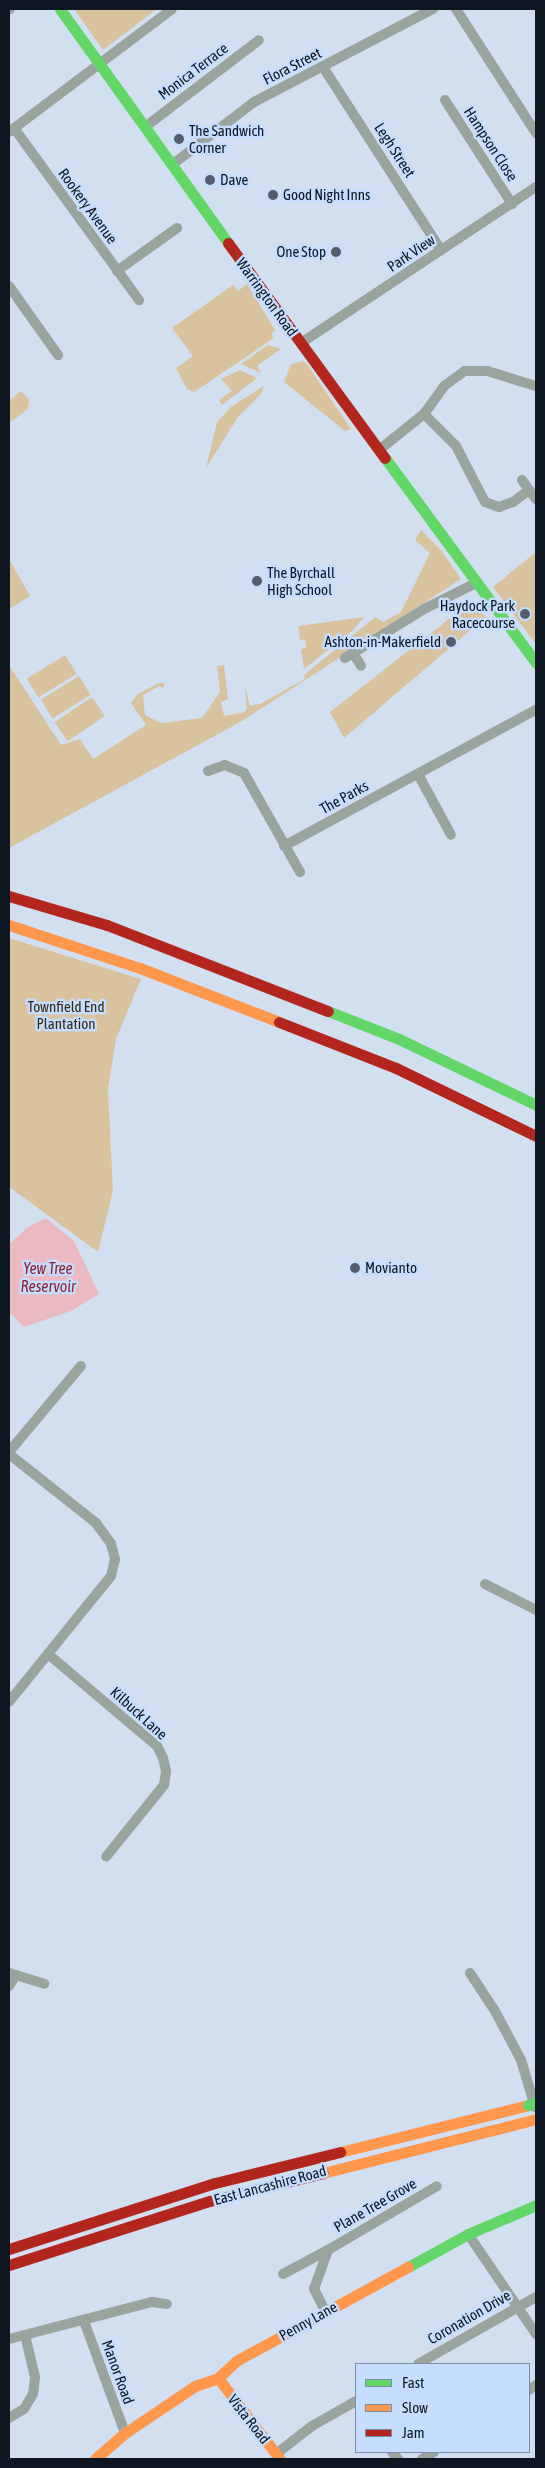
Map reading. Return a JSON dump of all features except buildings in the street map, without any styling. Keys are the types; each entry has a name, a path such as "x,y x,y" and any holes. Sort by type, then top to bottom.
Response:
{"main road":[{"name":"Warrington Road","path":"60,9 301,343 536,663"},
{"path":"9,896 107,925 399,1039 536,1105"},
{"path":"9,925 140,968 396,1068 536,1136"},
{"name":"East Lancashire Road","path":"9,2249 215,2183 534,2112"},
{"name":"East Lancashire Road","path":"9,2265 210,2200 534,2112"},
{"name":"Penny Lane","path":"95,2459 125,2433 195,2386 218,2378 236,2361 468,2234 536,2205"},
{"name":"Vista Road","path":"218,2378 278,2456"}],"street":[{"path":"11,130 172,9"},
{"name":"Flora Street","path":"173,164 244,108 434,9"},
{"path":"456,9 536,133"},
{"name":"Monica Terrace","path":"145,127 259,40"},
{"name":"Legh Street","path":"324,67 441,250"},
{"name":"Hampson Close","path":"445,100 512,204"},
{"name":"Rookery Avenue","path":"11,130 139,300"},
{"name":"Park View","path":"301,343 536,187"},
{"path":"117,272 177,228"},
{"path":"9,286 58,355"},
{"path":"379,450 424,414 453,376 465,371 487,371 536,386"},
{"path":"424,414 456,446 485,502 499,507 513,502 529,490"},
{"path":"522,480 536,499"},
{"path":"361,666 349,656 426,608 476,583"},
{"name":"The Parks","path":"284,846 536,710"},
{"path":"208,771 225,765 244,773 300,872"},
{"path":"418,774 451,835"},
{"path":"9,1702 111,1576 115,1559 111,1544 96,1523 9,1453 81,1366"},
{"path":"485,1584 536,1610"},
{"name":"Kilbuck Lane","path":"48,1654 156,1746 163,1758 166,1771 164,1785 106,1857"},
{"path":"470,1972 495,2011 521,2060 534,2112"},
{"path":"9,1986 12,1974 44,1984"},
{"name":"Plane Tree Grove","path":"283,2274 437,2186"},
{"path":"468,2234 515,2307 536,2334"},
{"name":"Plane Tree Grove","path":"325,2312 314,2289 328,2250"},
{"name":"Coronation Drive","path":"420,2363 515,2307 536,2297"},
{"path":"9,2339 152,2302 166,2304"},
{"name":"Manor Road","path":"84,2321 125,2433"},
{"path":"9,2418 24,2409 33,2394 35,2377 25,2335"},
{"path":"278,2456 312,2426 355,2403"}],"green space":[{"path":"74,9 157,9 103,50"},
{"path":"247,284 275,330 271,334 274,338 194,392 187,389 176,368 193,356 172,328 233,285 238,291"},
{"path":"268,345 281,349 257,366 261,373 241,364"},
{"path":"303,361 307,364 351,429 345,431 284,382 291,364"},
{"path":"240,370 257,378 222,405 219,400 232,391 221,379"},
{"path":"264,386 261,394 238,417 206,468 217,422 232,406"},
{"path":"21,391 29,400 28,409 9,423 9,401"},
{"path":"421,530 441,550 461,579 242,721 9,848 9,665 61,745 80,739 93,759 146,725 131,703 138,694 159,683 165,683 163,688 159,686 143,695 145,715 161,723 202,718 220,692 217,666 224,665 228,699 221,702 224,716 245,712 247,709 245,686 250,706 260,704 305,679 304,675 375,617 383,622 401,612 430,553 415,540"},
{"name":"Haydock Park Racecourse","path":"536,552 536,642 535,643 493,587"},
{"path":"9,559 30,596 9,609"},
{"path":"472,601 486,617 344,738 330,712"},
{"path":"364,617 353,630 304,669 301,649 306,648 305,639 300,640 298,626"},
{"path":"65,655 77,674 38,698 27,679"},
{"path":"79,676 91,695 52,719 41,700"},
{"path":"92,697 105,716 68,741 55,722"},
{"name":"Townfield End Plantation","path":"9,938 141,979 116,1039 108,1089 113,1191 98,1252 9,1187"}],"water":[{"name":"Yew Tree Reservoir","path":"46,1218 74,1241 99,1294 71,1311 24,1327 9,1312 9,1244 28,1227"}],"traffic: fast":[{"path":"60,9 228,243"},
{"path":"385,458 536,663"},
{"path":"328,1011 399,1039 536,1105"},
{"path":"528,2105 536,2103"},
{"path":"408,2267 468,2234 536,2205"}],"traffic: slow":[{"path":"9,925 140,968 279,1022"},
{"path":"340,2152 528,2105"},
{"path":"323,2173 536,2119"},
{"path":"95,2459 125,2433 195,2386 218,2378 236,2361 408,2267"},
{"path":"218,2378 280,2459"}],"traffic: jam":[{"path":"228,243 385,458"},
{"path":"9,896 107,925 328,1011"},
{"path":"279,1022 396,1068 536,1136"},
{"path":"9,2249 215,2183 340,2152"},
{"path":"9,2265 210,2201 323,2173"}],"place":[{"name":"The Sandwich Corner","path":"179,139"},
{"name":"Dave","path":"210,180"},
{"name":"Good Night Inns","path":"273,195"},
{"name":"One Stop","path":"336,252"},
{"name":"The Byrchall High School","path":"257,581"},
{"name":"Haydock Park Racecourse","path":"525,614"},
{"name":"Ashton-in-Makerfield","path":"451,642"},
{"name":"Movianto","path":"355,1268"}]}
